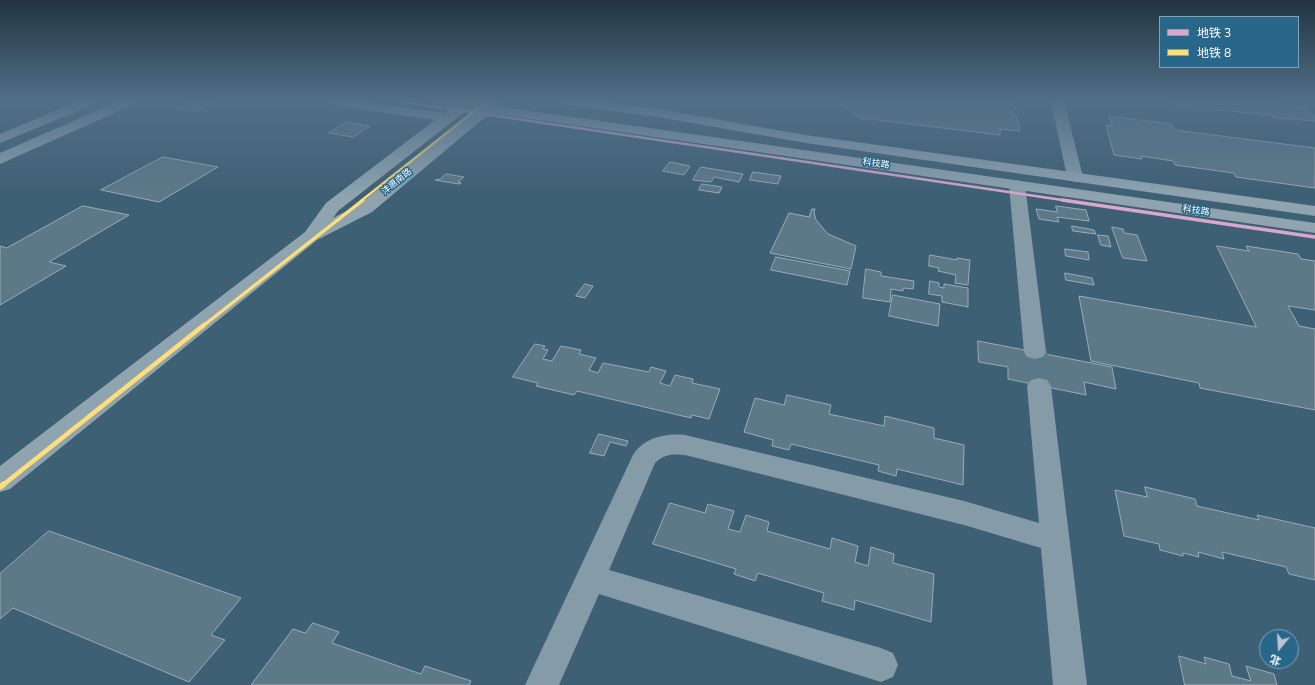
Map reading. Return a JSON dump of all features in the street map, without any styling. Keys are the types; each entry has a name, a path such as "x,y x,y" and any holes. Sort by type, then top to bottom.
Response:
{"main road":[{"path":"0,139 14,133"},
{"path":"0,159 58,133"},
{"name":"沣惠南路","path":"311,236 332,207 415,133"},
{"name":"沣惠南路","path":"0,481 311,236 366,208 448,133"},
{"name":"科技路","path":"672,133 1315,228"},
{"name":"科技路","path":"772,133 1315,210"}],"street":[{"path":"1065,133 1075,177"},
{"path":"1018,185 1035,352"},
{"path":"1039,386 1070,685"},
{"path":"542,685 645,457 652,450 671,443 685,445 964,513 1055,540"},
{"path":"590,578 880,665"}],"building":[{"path":"329,133 359,133 353,137"},
{"path":"983,133 1000,133 1000,135"},
{"path":"1108,133 1197,133 1315,148 1315,188 1236,177 1234,173 1175,165 1173,161 1141,156 1142,159 1114,155"},
{"path":"163,157 218,167 159,202 101,190"},
{"path":"670,162 690,166 684,175 663,171"},
{"path":"701,167 743,174 739,182 714,177 711,182 693,180"},
{"path":"753,172 781,176 778,184 750,180"},
{"path":"446,174 464,177 458,182 461,183 459,184 435,180 440,179"},
{"path":"702,184 722,187 719,193 699,190"},
{"path":"83,206 129,215 49,262 66,266 0,305 0,246 6,248"},
{"path":"1056,206 1086,210 1089,221 1057,217 1059,222 1039,219 1036,209 1057,212"},
{"path":"812,209 815,209 814,212 816,220 828,234 856,246 851,269 770,253 789,213 809,217"},
{"path":"1072,226 1094,230 1096,234 1073,231"},
{"path":"1112,227 1123,229 1124,233 1137,235 1147,261 1123,258"},
{"path":"1098,235 1108,236 1111,247 1101,245"},
{"path":"1217,246 1249,251 1246,246 1298,254 1301,259 1315,261 1315,310 1288,306 1299,326 1315,329 1315,410 1200,388 1199,383 1091,361 1079,296 1256,327"},
{"path":"1065,249 1088,252 1089,260 1066,256"},
{"path":"930,255 957,260 957,258 970,260 968,285 955,283 956,275 938,271 939,268 929,266"},
{"path":"776,257 850,271 847,285 771,270"},
{"path":"866,269 881,272 881,276 914,281 913,289 903,288 903,291 891,289 890,302 863,298"},
{"path":"1065,273 1092,278 1094,285 1066,280"},
{"path":"930,281 939,283 939,287 944,288 944,284 968,288 968,307 942,302 942,296 929,294"},
{"path":"585,284 593,286 585,298 576,296"},
{"path":"893,295 940,304 938,326 889,316"},
{"path":"978,341 1112,367 1116,389 1084,382 1086,395 1008,379 1008,367 979,362"},
{"path":"535,344 545,346 543,349 548,350 543,359 552,361 561,346 581,350 579,354 596,358 589,370 598,373 603,363 649,372 651,367 666,371 660,383 670,386 675,375 693,379 692,383 720,389 709,419 692,415 691,418 577,391 574,395 536,386 538,383 513,377"},
{"path":"787,395 831,405 829,414 884,426 885,416 934,428 934,438 964,445 963,485 897,469 896,476 878,471 879,465 791,444 789,450 772,446 773,440 744,432 755,398 784,405"},
{"path":"599,434 628,441 626,446 610,442 604,456 590,453"},
{"path":"1145,487 1195,499 1197,506 1259,520 1257,515 1315,528 1315,580 1289,574 1286,567 1222,552 1224,559 1198,552 1199,557 1183,553 1183,556 1160,550 1159,544 1124,536 1115,490 1147,497"},
{"path":"670,503 705,513 708,504 734,511 728,529 740,532 746,515 769,522 767,531 830,549 832,538 858,546 855,562 868,566 871,547 894,554 893,563 934,574 931,622 855,600 854,610 822,601 824,593 758,573 755,581 734,574 736,569 653,544"},
{"path":"49,531 241,598 211,635 225,640 189,682 13,608 0,619 0,574"},
{"path":"313,623 339,632 332,643 421,674 425,666 471,681 469,685 251,685 293,629 305,633"},
{"path":"1179,656 1206,664 1204,657 1229,664 1232,676 1251,681 1246,666 1274,674 1277,685 1185,685"}],"tunnel":[{"path":"1035,352 1039,386"}],"metro line":[{"name":"8","path":"0,487 447,133"},
{"name":"3","path":"612,133 1315,237"}]}
